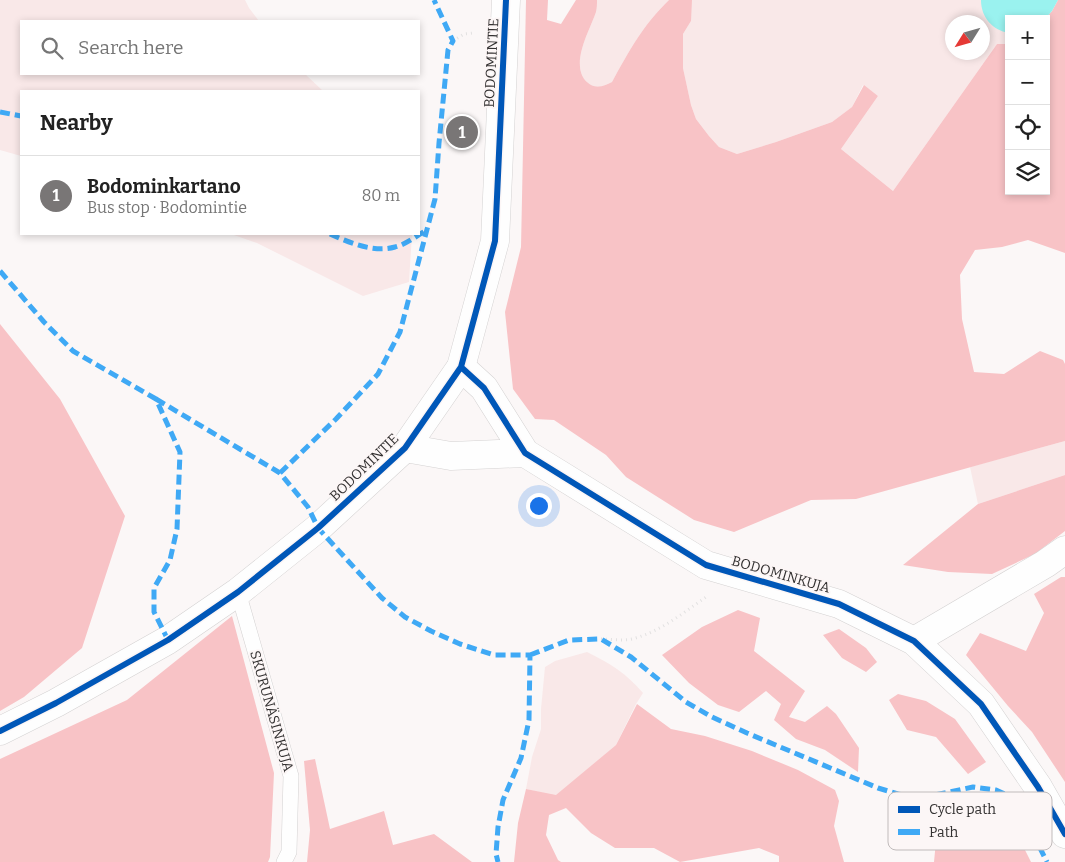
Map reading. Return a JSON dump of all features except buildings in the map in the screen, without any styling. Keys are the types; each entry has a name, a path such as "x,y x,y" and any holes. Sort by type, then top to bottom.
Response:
{"street":[{"name":"BODOMINTIE","path":"0,731 56,703 168,640 238,592 318,528 404,448 461,367 496,241 506,0"},
{"name":"BODOMINKUJA","path":"461,367 484,388 525,453 706,565 839,604 914,641 981,704 1041,792"},
{"path":"404,448 452,456 525,453"},
{"path":"914,641 1045,564 1065,550"},
{"name":"BODOMINKUJA","path":"1052,811 1065,834"}],"lane":[{"name":"SKURUNÄSINKUJA","path":"238,592 291,776 289,852 284,862"}],"path":[{"path":"601,640 631,639 651,632 671,622 740,574"}],"shaded area":[{"path":"0,0 245,0 258,20 20,20 20,75 306,75 322,90 20,90 20,156 0,150"},
{"path":"526,0 548,0 547,20 561,24 576,0 597,0 596,12 582,47 580,66 582,75 587,82 593,86 599,86 612,82 644,29 669,0 692,0 691,21 683,34 683,68 691,105 696,119 719,147 737,154 832,122 852,107 864,85 878,96 841,149 893,191 986,60 990,60 990,54 997,44 1005,44 1005,195 1050,195 1048,15 1058,0 1065,0 1065,253 1028,240 1002,247 975,250 960,275 962,319 974,372 1004,374 1040,351 1063,360 1065,364 1065,441 856,499 811,500 734,532 694,520 626,477 606,455 554,420 535,419 513,389 505,312 521,247"},
{"path":"597,0 669,0 644,29 612,82 593,86 582,75 580,57 596,12"},
{"path":"691,0 1058,0 1048,15 1005,15 1005,44 997,44 990,54 990,15 945,15 945,60 986,60 893,191 841,149 878,96 863,85 852,107 832,122 737,154 719,147 696,119 691,105 683,68 683,34 691,21"},
{"path":"234,235 412,235 409,282 363,296 257,243"},
{"path":"0,324 60,399 125,516 82,648 24,697 0,711"},
{"path":"1065,441 1065,475 978,504 970,467"},
{"path":"1065,475 1065,531 1035,554 992,574 948,572 903,565 978,504"},
{"path":"1061,577 1065,577 1065,782 1032,732 966,655 980,633 1026,651 1044,613 1034,594"},
{"path":"738,610 760,618 754,651 805,691 789,717 805,722 827,706 836,714 859,748 858,772 825,750 796,739 774,720 781,704 766,691 739,712 718,705 689,683 662,655 702,627"},
{"path":"232,616 274,773 270,857 268,862 0,862 0,759 127,700"},
{"path":"839,629 866,648 877,662 866,672 842,658 823,635"},
{"path":"587,652 618,669 643,693 616,745 556,796 526,789 532,757 541,729 545,667 555,661"},
{"path":"898,694 926,701 955,719 986,762 968,774 936,737 907,730 889,700"},
{"path":"637,704 671,729 705,736 752,751 798,770 835,790 839,801 834,826 844,862 779,862 779,856 759,848 680,862 654,848 615,848 591,833 566,808 549,815 546,835 558,860 561,862 514,862 518,823 526,789 556,795 616,745"},
{"path":"315,759 330,829 384,811 393,845 434,834 472,862 307,862 310,830 304,761"},
{"path":"935,850 1025,850 1031,862 934,862"}],"water":[{"path":"981,0 1058,0 1048,15 1005,15 1005,32 997,29 990,23 990,15 984,15"}],"marked path":[{"path":"280,473 336,419 378,374 400,332 435,199 448,50 453,41 434,0"},
{"path":"0,112 20,116"},
{"path":"420,234 427,230"},
{"path":"332,235 362,246 379,249 395,247 418,235"},
{"path":"0,271 44,322 73,351 156,399 180,452 177,529 170,560 154,588 154,612 168,640"},
{"path":"156,399 280,473 308,507 318,528 382,598 405,617 460,644 494,655 530,655 529,720 521,758 503,800 498,827 496,854 498,862"},
{"path":"530,655 569,640 601,639 631,657 686,702 712,717 891,792"},
{"path":"949,792 973,787 1000,792"},
{"path":"1041,850 1047,862"}],"cycle path":[{"path":"0,731 56,703 168,640 238,592 318,528 405,448 461,367 495,241 506,0"},
{"path":"461,367 484,388 525,453 706,565 839,604 914,641 981,704 1041,792"},
{"path":"1052,811 1065,834"}],"place":[{"name":"Bodominkartano","path":"462,132"}]}
